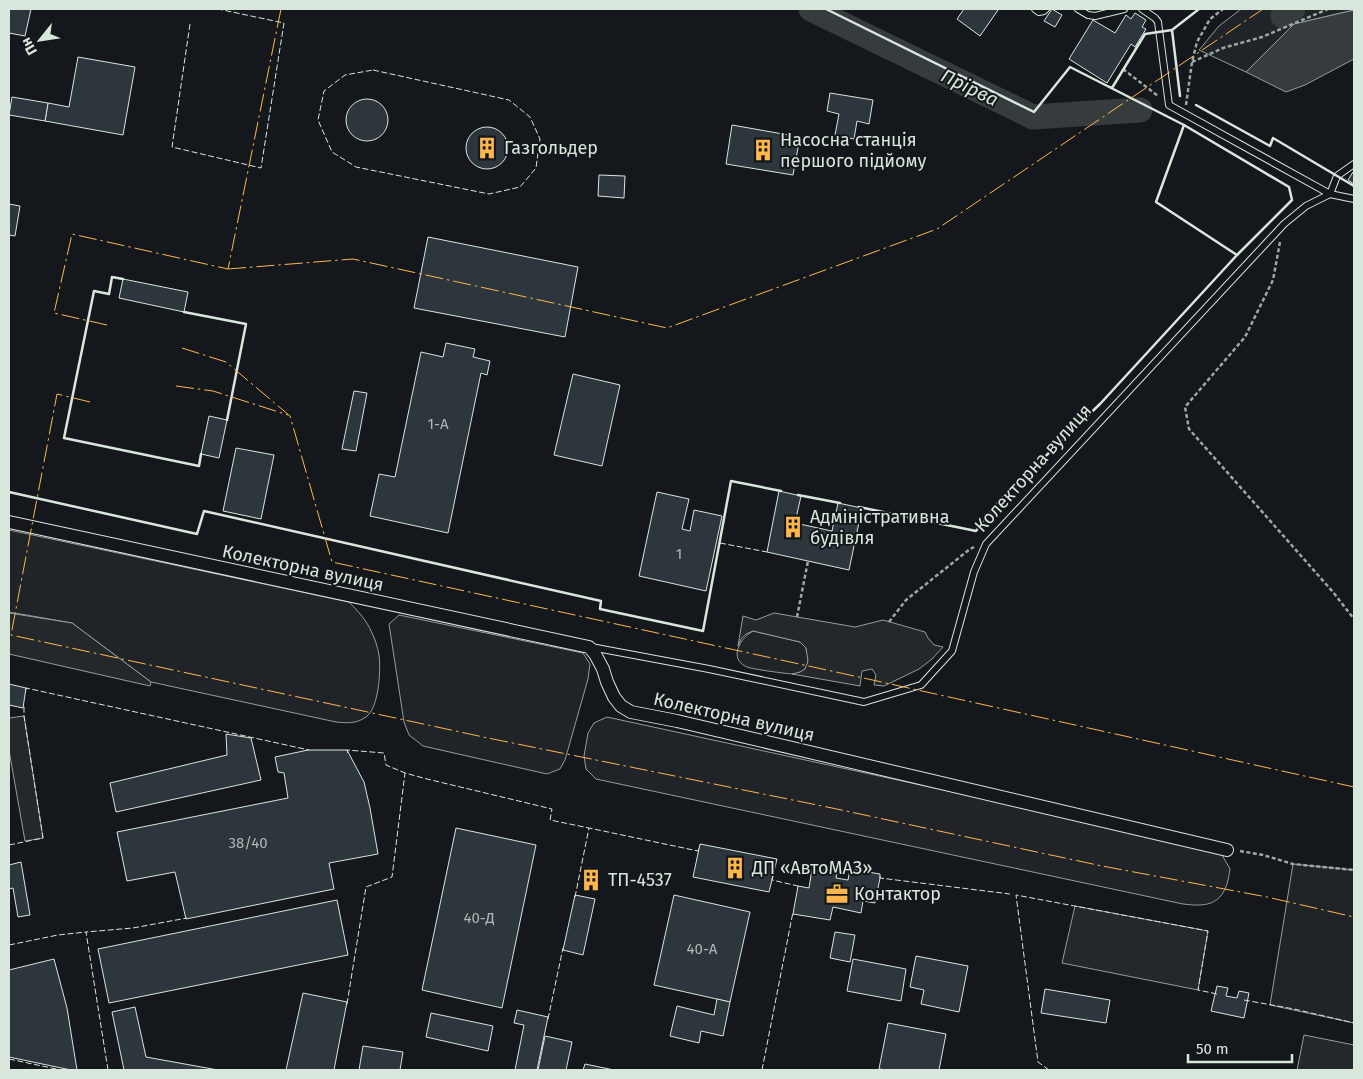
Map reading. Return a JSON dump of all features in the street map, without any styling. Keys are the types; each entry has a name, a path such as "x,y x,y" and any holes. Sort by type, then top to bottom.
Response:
{"street":[{"name":"Колекторна вулиця","path":"9,522 589,647 603,669 614,696 621,706 631,712 678,721 1228,850"}],"lane":[{"path":"1035,9 1042,12 1046,9"},
{"path":"1078,9 1088,15 1095,16 1124,9"},
{"path":"1142,9 1158,22 1169,105 1330,194 1354,199"},
{"path":"1330,194 1338,176 1354,164"},
{"name":"Колекторна вулиця","path":"589,647 709,669 864,702 921,684 952,651 974,572 986,544 1284,224 1306,206 1330,194"}],"path":[{"path":"1185,114 1192,62 1197,42 1210,19 1223,9"},
{"path":"1192,62 1223,48 1262,37 1328,9"},
{"path":"1123,69 1169,105"},
{"path":"1284,224 1272,280 1245,337 1185,408 1189,429 1333,592 1354,619"},
{"path":"889,622 906,600 970,549 986,544"},
{"path":"797,617 808,561"},
{"path":"1228,850 1263,855 1293,864 1354,870"}],"shaded area":[{"path":"1241,9 1354,10 1294,24 1246,72 1199,50 1219,26"},
{"path":"1354,10 1354,59 1305,85 1286,92 1246,72 1294,24"},
{"path":"9,530 349,602 368,624 378,649 380,662 379,679 374,706 366,717 359,721 348,723 336,722 151,682 72,623 9,612"},
{"path":"9,613 72,623 151,682 150,686 9,654"},
{"path":"774,613 855,627 883,620 925,632 934,645 943,647 919,669 884,686 874,685 876,675 872,669 862,671 860,686 792,674 805,669 808,661 806,648 800,642 753,631 741,639 738,646 743,616 756,620"},
{"path":"399,615 583,653 590,664 588,679 565,760 560,769 547,774 423,746 409,735 404,722 389,624"},
{"path":"753,631 800,642 807,651 806,668 793,674 750,668 741,663 737,654 740,643"},
{"path":"24,716 43,838 25,841 9,750 9,718"},
{"path":"607,717 1193,844 1222,855 1230,869 1228,882 1222,895 1213,902 1202,905 1183,904 596,779 586,769 584,756 588,733 594,723"},
{"path":"1293,864 1354,870 1354,1023 1270,1005"},
{"path":"1075,906 1208,931 1198,990 1062,963"},
{"path":"1304,1035 1354,1045 1354,1070 1297,1070"}],"building":[{"path":"9,9 31,9 25,36 9,33"},
{"path":"964,9 998,10 980,36 957,19"},
{"path":"1052,9 1062,15 1055,27 1044,21"},
{"path":"1135,13 1146,20 1142,27 1146,29 1135,47 1131,44 1107,83 1069,59 1093,20 1115,33 1126,15 1131,19"},
{"path":"78,57 135,67 123,135 45,121 48,103 69,107"},
{"path":"830,93 873,100 869,124 857,121 854,139 835,135 839,114 827,111"},
{"path":"12,97 48,103 45,121 9,115"},
{"path":"371,99 379,102 385,108 388,120 385,132 379,138 363,141 355,138 349,132 346,116 349,108 355,102"},
{"name":"Насосна станція першого підйому","path":"732,125 800,137 793,175 726,164"},
{"name":"Газгольдер","path":"491,127 499,130 505,136 508,148 505,160 499,166 483,169 475,166 469,160 466,144 469,136 475,130"},
{"path":"1354,173 1354,184 1348,180"},
{"path":"599,175 625,176 624,198 598,196"},
{"path":"9,204 20,206 15,236 9,235"},
{"path":"428,237 578,267 565,337 414,308"},
{"path":"123,279 188,292 184,312 119,298"},
{"path":"446,343 475,349 473,357 490,361 487,375 481,373 448,533 370,516 379,474 395,477 421,352 443,357"},
{"path":"573,374 620,385 602,466 554,455"},
{"path":"354,391 367,393 356,451 342,449"},
{"path":"209,416 227,420 219,458 201,454"},
{"path":"236,448 274,455 261,519 223,511"},
{"name":"Адміністративна будівля","path":"779,491 801,496 795,523 832,531 838,503 862,508 849,570 767,552"},
{"path":"657,492 689,499 682,529 690,531 694,510 722,516 706,591 639,576"},
{"path":"9,684 26,688 23,708 9,705"},
{"path":"226,734 251,738 261,780 116,812 110,783 227,755"},
{"path":"308,750 347,750 364,782 370,808 378,854 329,863 334,889 186,919 175,872 127,881 117,832 288,798 284,773 278,772 275,757"},
{"path":"456,828 536,845 502,1008 422,990"},
{"name":"ДП «АвтоМАЗ»","path":"700,844 777,859 769,892 693,877"},
{"path":"21,862 30,915 18,917 13,888 9,889 9,865"},
{"name":"ТП-4537","path":"589,868 598,870 594,891 584,889"},
{"name":"Контактор","path":"812,869 837,873 836,878 848,880 850,869 880,874 875,903 863,901 861,913 833,907 830,920 793,914 798,886 809,888"},
{"path":"575,895 595,899 583,955 563,950"},
{"path":"674,895 750,912 730,1002 654,985"},
{"path":"337,900 348,955 109,1003 98,949"},
{"path":"835,932 855,935 850,962 830,958"},
{"path":"916,956 968,966 959,1012 921,1004 924,990 910,987"},
{"path":"54,959 67,1008 77,1070 9,1057 9,970"},
{"path":"853,959 906,969 901,1001 847,991"},
{"path":"1217,986 1228,988 1226,996 1237,998 1239,991 1249,993 1244,1018 1211,1011"},
{"path":"1045,989 1110,1000 1106,1023 1041,1013"},
{"path":"303,993 347,1002 334,1070 286,1070"},
{"path":"717,999 730,1002 723,1036 701,1031 699,1043 670,1036 677,1006 714,1015"},
{"path":"135,1007 146,1057 218,1070 124,1070 112,1012"},
{"path":"517,1010 548,1017 537,1070 515,1070 524,1025 514,1023"},
{"path":"431,1013 493,1026 488,1051 426,1037"},
{"path":"888,1023 946,1034 939,1070 879,1069"},
{"path":"545,1036 572,1042 566,1070 538,1070"},
{"path":"363,1046 403,1052 400,1070 359,1070"},
{"path":"585,1064 614,1070 583,1070"}],"waterway":[{"name":"Прірва","path":"811,9 1033,117 1140,110"},
{"name":"Прірва","path":"1283,16 1293,9"}],"fence":[{"path":"190,24 172,147 261,168 284,23 218,9"},
{"path":"373,70 509,100 530,117 540,139 536,168 520,187 489,194 356,167 332,152 318,120 324,91 345,75 373,70"},
{"path":"720,543 767,552"},
{"path":"26,690 26,688 309,750"},
{"path":"9,845 43,838 24,716 24,705"},
{"path":"348,753 347,750 384,753 386,765 405,773"},
{"path":"347,1004 366,887 392,877 405,773 552,809 550,820 589,828"},
{"path":"575,897 589,828 698,851 699,848"},
{"path":"773,876 772,880 798,886"},
{"path":"880,876 880,878 1010,894"},
{"path":"1049,1070 1038,1062 1016,895 1208,931 1198,990 1217,994"},
{"path":"762,1070 793,912"},
{"path":"108,1070 86,932 133,928 187,918"},
{"path":"9,945 58,935 86,932"},
{"path":"548,1019 563,948"},
{"path":"1244,1000 1354,1023"},
{"path":"9,1059 61,1070"}],"wall":[{"path":"826,9 1034,112 1070,67 1184,125 1156,202 1237,255 1100,404 1001,499 976,531 859,507"},
{"path":"1110,87 1112,88 1145,34 1172,30 1199,9"},
{"path":"1172,30 1180,96"},
{"path":"1196,105 1270,146 1273,138 1354,186"},
{"path":"1184,125 1289,187 1292,200 1237,255"},
{"path":"123,279 112,277 109,294 94,291 64,438 199,466 201,454"},
{"path":"184,312 246,324 227,420"},
{"path":"9,492 197,534 204,511 601,601 600,609 703,631 731,481 781,491"},
{"path":"798,495 840,503"}],"power":[{"path":"107,325 54,313 72,234 228,269 281,9"},
{"path":"228,269 353,259 667,328 937,229 1263,9"},
{"path":"182,348 226,362 290,416 332,562 1354,787"},
{"path":"176,386 213,391 288,415"},
{"path":"90,402 57,394 11,635 488,738 832,808 1102,866 1267,897 1354,917"}],"place":[{"name":"Газгольдер","path":"487,148"},
{"name":"Насосна станція першого підйому","path":"763,150"},
{"name":"Адміністративна будівля","path":"793,527"},
{"name":"ДП «АвтоМАЗ»","path":"735,868"},
{"name":"ТП-4537","path":"591,880"},
{"name":"Контактор","path":"837,894"}]}
